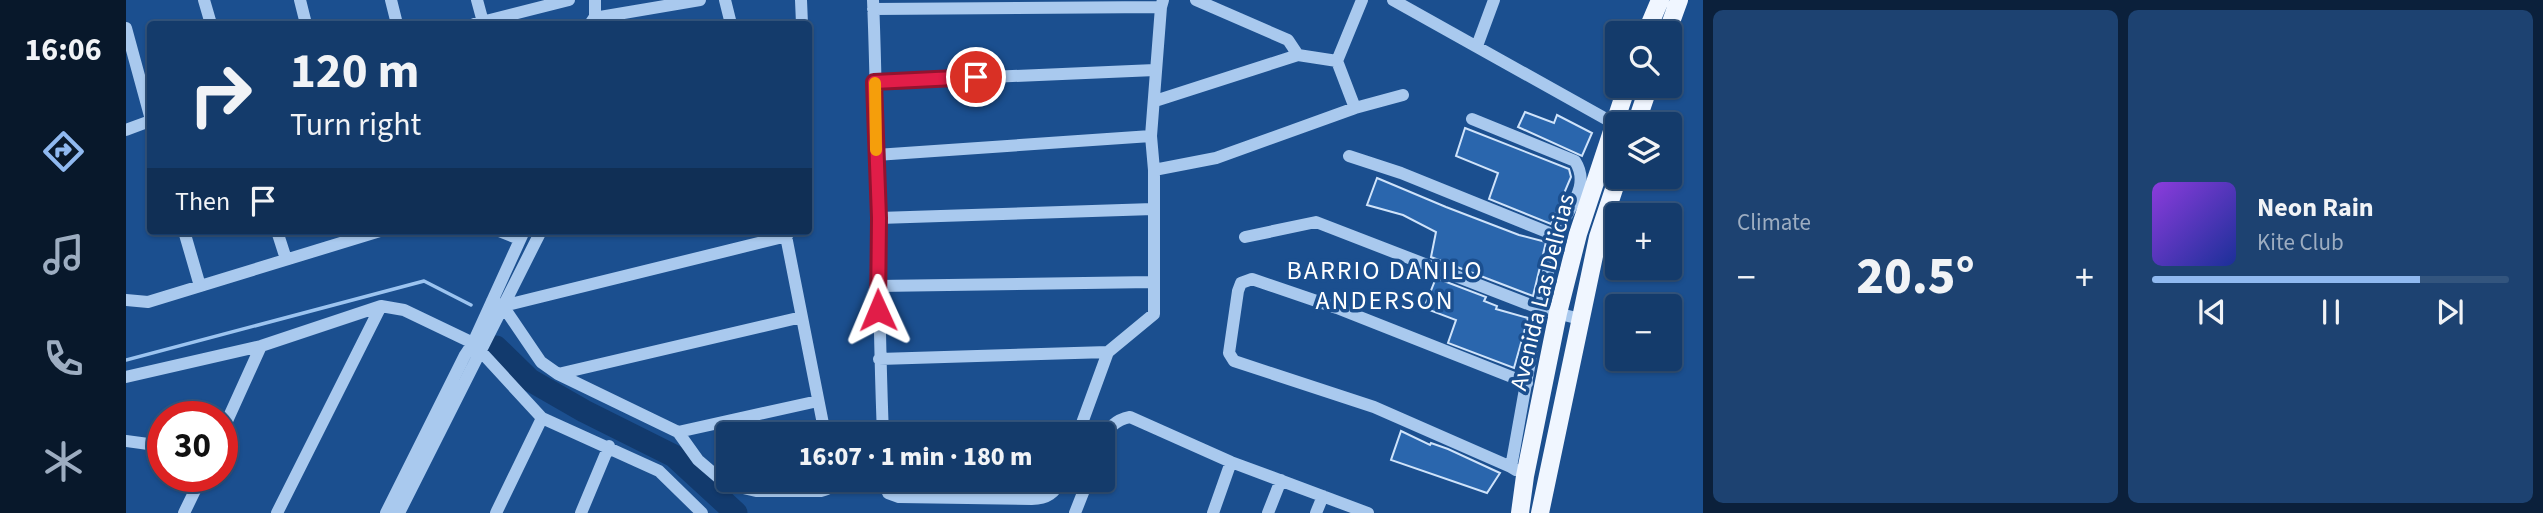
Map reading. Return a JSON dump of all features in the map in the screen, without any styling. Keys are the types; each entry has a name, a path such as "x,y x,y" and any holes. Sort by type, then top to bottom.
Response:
{"main road":[{"path":"1651,21 1660,0"},
{"path":"1671,21 1679,0"},
{"name":"Avenida Las Delicias","path":"1520,513 1518,471 1550,311 1605,154"},
{"name":"Avenida Las Delicias","path":"1540,513 1598,237 1614,189"}],"street":[{"path":"204,0 210,21"},
{"path":"300,0 305,21"},
{"path":"391,0 396,21"},
{"path":"477,0 479,21"},
{"path":"487,21 569,0"},
{"path":"593,21 595,0"},
{"path":"598,21 700,0"},
{"path":"726,0 730,21"},
{"path":"801,0 802,21"},
{"path":"1196,0 1288,40 1298,55"},
{"path":"1355,108 1337,61 1362,0"},
{"path":"1394,0 1605,118"},
{"path":"1477,46 1494,0"},
{"path":"882,422 873,4 1162,4 1151,136 1154,170 1154,314 1108,352 1082,422"},
{"path":"126,27 147,108"},
{"path":"1155,101 1298,55 1337,61"},
{"path":"874,82 1155,70"},
{"path":"1154,170 1216,158 1355,108 1403,95"},
{"path":"1472,119 1575,161 1582,171 1582,186 1557,236 1550,311 1527,383 1518,471 1374,407 1234,361 1229,353 1238,291 1241,284 1252,279 1337,308 1527,383"},
{"path":"126,130 147,120"},
{"path":"876,155 1151,136"},
{"path":"1349,156 1401,173 1557,236"},
{"path":"879,218 1153,209"},
{"path":"1244,237 1317,222 1550,311 1580,318"},
{"path":"185,235 200,286"},
{"path":"278,235 286,260"},
{"path":"126,300 148,302 364,235"},
{"path":"399,513 497,304 521,235"},
{"path":"497,304 539,235"},
{"path":"497,304 782,235"},
{"path":"786,235 822,422"},
{"path":"878,286 1153,282"},
{"path":"497,304 541,362 558,374 678,432 698,460 716,475"},
{"path":"277,513 381,306"},
{"path":"126,377 261,346 381,306 404,310 477,349 542,418 609,446 659,471 702,513"},
{"path":"558,374 802,317"},
{"path":"236,401 261,346"},
{"path":"386,513 465,355 477,349"},
{"path":"879,359 1108,352"},
{"path":"678,432 818,401"},
{"path":"1115,422 1130,417 1231,462 1368,513"},
{"path":"496,513 542,418"},
{"path":"126,441 147,444"},
{"path":"582,513 609,446"},
{"path":"1213,513 1231,462"},
{"path":"1268,513 1281,480"},
{"path":"184,513 194,492"},
{"path":"889,492 893,497 1032,499 1042,499 1053,492"},
{"path":"1075,513 1083,492"},
{"path":"1316,513 1323,495"}],"building":[{"path":"1525,112 1554,123 1557,115 1592,133 1582,156 1518,127"},
{"path":"1465,128 1569,169 1571,177 1551,224 1489,199 1498,173 1456,156"},
{"path":"1377,178 1519,235 1546,242 1533,296 1431,257 1436,232 1403,215 1367,205"},
{"path":"1436,278 1486,297 1484,301 1497,306 1496,309 1528,318 1514,368 1448,343 1456,320 1424,308"},
{"path":"1401,431 1500,473 1487,493 1391,460"}],"waterway":[{"path":"126,360 424,281 471,305"},
{"path":"496,347 530,380 584,411 674,456 736,513"}],"slow traffic":[{"path":"875,83 876,150"}],"district":[{"name":"BARRIO DANILO ANDERSON","path":"1385,285"}],"route":[{"path":"878,310 879,218 874,82 976,77"}]}
